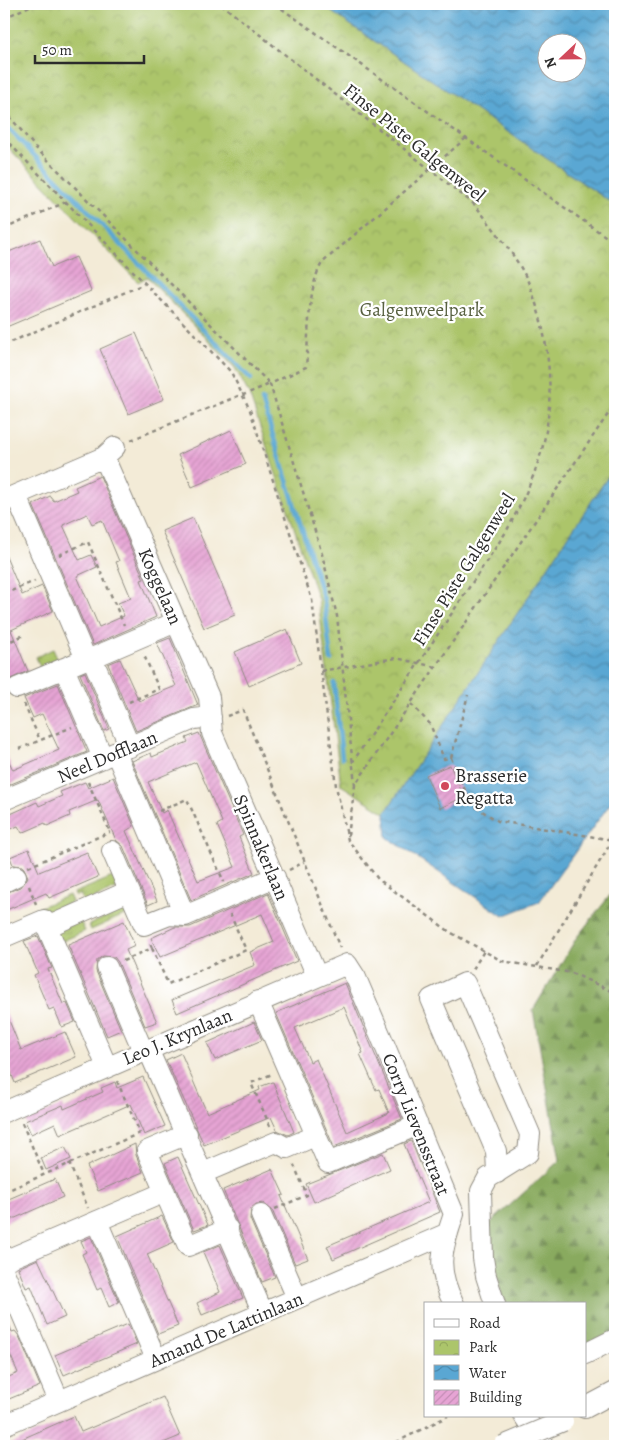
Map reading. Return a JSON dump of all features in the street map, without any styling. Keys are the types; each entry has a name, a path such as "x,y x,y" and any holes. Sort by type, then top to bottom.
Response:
{"street":[{"path":"110,452 10,498 47,568 67,615 117,716 118,757"},
{"name":"Koggelaan","path":"110,452 170,624 209,697 211,717"},
{"path":"17,688 65,670 170,624"},
{"path":"65,670 90,728 118,757 186,916"},
{"name":"Neel Dofflaan","path":"4,800 82,767 118,757 194,719 211,717"},
{"name":"Spinnakerlaan","path":"211,717 212,733 318,976"},
{"path":"113,844 140,918 169,915 186,916 275,877"},
{"path":"4,937 129,891"},
{"path":"41,924 109,1066"},
{"name":"Leo J. Krynlaan","path":"7,1108 347,964"},
{"name":"Corry Lievensstraat","path":"347,964 363,995 454,1214 441,1254 450,1296"},
{"path":"107,967 187,1134 263,1313"},
{"path":"494,1302 486,1276 483,1258 481,1191 488,1178 497,1173 528,1153 530,1134 464,984 431,998 496,1152 497,1173"},
{"path":"258,1001 328,1163 418,1125"},
{"path":"187,1134 143,1142 188,1246 228,1229"},
{"path":"204,1173 281,1145 316,1136"},
{"path":"4,1261 165,1192"},
{"path":"261,1215 297,1298"},
{"path":"96,1222 156,1359"},
{"name":"Amand De Lattinlaan","path":"4,1425 448,1233"},
{"path":"4,1272 59,1400"},
{"path":"586,1354 615,1339"},
{"path":"586,1407 615,1392"},
{"path":"525,1418 544,1446"},
{"path":"503,1446 567,1419"}],"path":[{"path":"4,18 34,4"},
{"name":"Finse Piste Galgenweel","path":"221,4 475,205 500,238 528,283 540,324 549,371 549,411 541,455 527,492 506,532 352,763"},
{"path":"274,4 615,243"},
{"path":"4,110 36,148 270,384 322,554 337,616 355,785 348,840"},
{"path":"4,138 231,372 243,394 250,410 312,600 336,786 348,840 378,879 450,932 502,961 572,973 611,991 615,995"},
{"path":"110,452 306,367 316,273 322,263 466,138"},
{"path":"4,229 66,202"},
{"path":"4,345 144,284"},
{"path":"355,785 615,404"},
{"path":"4,594 88,542 159,689 117,716"},
{"path":"4,644 22,636"},
{"path":"321,671 396,658 436,667"},
{"path":"17,688 40,740"},
{"path":"468,696 451,758 471,804 498,821 613,840"},
{"path":"411,704 430,724 444,759 451,758"},
{"path":"243,710 347,964"},
{"path":"19,749 40,740 90,728"},
{"path":"34,864 113,844 82,767"},
{"path":"144,817 188,799 246,950 168,984 152,948"},
{"path":"537,966 615,836"},
{"path":"4,1192 69,1163 143,1142 109,1066"},
{"path":"261,1215 307,1195 251,1083 287,1068"},
{"path":"7,1108 44,1174"},
{"path":"69,1163 96,1222"},
{"path":"390,1446 444,1418"}],"green space":[{"name":"Galgenweelpark","path":"4,4 320,4 615,205 615,466 385,813 341,785 318,599 249,394 235,368 147,277 138,282 4,143"},
{"path":"53,649 60,665 42,672 36,657"},
{"path":"115,876 120,887 84,903 80,894 76,896 74,893"},
{"path":"615,889 615,1334 586,1343 586,1302 503,1302 487,1226 560,1160 533,1010 577,937"},
{"path":"69,895 72,902 43,915 40,907"},
{"path":"126,901 131,912 91,930 89,925 104,918 101,912"},
{"path":"80,921 85,931 56,944 51,933"}],"water":[{"path":"320,4 615,4 615,205"},
{"path":"615,466 615,797 539,902 503,916 387,837 385,813"}],"building":[{"path":"40,239 52,267 76,257 91,291 4,328 4,254"},
{"path":"136,333 164,399 128,414 100,349"},
{"path":"231,430 246,464 192,487 178,455"},
{"path":"100,476 144,579 141,580 156,617 93,645 33,505 50,496 54,501 77,491 75,487","holes":["87,514 92,524 102,520 119,561 116,562 131,598 118,603 124,616 99,627 77,576 97,567 91,555 79,560 63,525"]},
{"path":"193,518 235,615 204,628 162,531"},
{"path":"4,552 22,595 42,586 53,611 11,630 28,671 8,680 4,689"},
{"path":"287,629 301,663 249,686 235,652"},
{"path":"170,638 198,705 136,731 108,664 120,659 139,701 176,686 157,643"},
{"path":"85,672 109,729 104,731 80,674"},
{"path":"58,684 87,752 4,787 4,750 13,770 59,750 42,714 33,718 24,698"},
{"path":"199,733 243,835 239,837 254,873 191,900 132,761 151,753 152,757 188,742 186,738","holes":["196,762 222,822 217,825 235,867 198,881 167,810 162,813 148,782"]},
{"name":"Brasserie Regatta","path":"450,765 464,797 440,808 426,775"},
{"path":"113,777 134,826 126,831 157,901 148,905 123,846 116,840 98,800 69,812 70,816 47,826 45,823 22,833 18,826 4,832 4,817 37,802 39,806 62,796 60,792 85,782 88,788"},
{"path":"29,849 39,872 87,852 98,877 49,898 46,893 4,911 4,894 22,886 28,877 23,866 13,865 10,857"},
{"path":"268,893 297,961 177,1013 172,1000 255,965 250,952 274,942 262,914 160,957 151,938 175,927 190,927"},
{"path":"124,921 135,946 126,950 157,1022 145,1026 118,962 114,957 103,956 97,960 96,971 121,1030 107,1036 68,945"},
{"path":"38,936 52,968 48,969 63,1004 67,1003 75,1022 62,1027 54,1008 49,1010 34,975 38,973 24,941"},
{"path":"345,983 402,1119 334,1147 276,1013","holes":["344,1007 363,1053 360,1054 376,1090 379,1089 389,1113 347,1132 316,1059 310,1062 295,1028"]},
{"path":"4,1008 21,1050 65,1032 76,1057 15,1083 4,1055"},
{"path":"254,1022 262,1040 215,1060 207,1043"},
{"path":"181,1053 207,1113 260,1090 259,1087 273,1082 294,1132 288,1135 277,1130 271,1117 204,1145 166,1060"},
{"path":"143,1077 165,1126 144,1135 131,1104 60,1135 55,1123 31,1134 25,1121 63,1105 64,1109 103,1092 101,1088 115,1082 117,1088"},
{"path":"411,1141 440,1212 333,1259 327,1246 429,1202 404,1144"},
{"path":"135,1144 136,1155 143,1172 98,1191 87,1166"},
{"path":"65,1147 71,1159 46,1170 41,1158"},
{"path":"383,1153 390,1169 314,1202 306,1184"},
{"path":"178,1157 208,1225 194,1230 165,1163"},
{"path":"272,1169 284,1195 281,1196 308,1259 295,1264 272,1210 263,1203 256,1204 251,1208 250,1219 275,1277 262,1282 223,1190"},
{"path":"55,1179 63,1197 4,1223 4,1201"},
{"path":"162,1216 174,1242 147,1254 178,1326 158,1334 117,1236"},
{"path":"91,1237 119,1302 109,1307 101,1288 97,1290 82,1254 86,1252 81,1241"},
{"path":"220,1245 243,1298 202,1315 197,1303 220,1292 203,1252"},
{"path":"38,1259 65,1317 47,1325 31,1286 26,1288 18,1268"},
{"path":"4,1312 12,1332 15,1331 19,1336 40,1386 9,1399 4,1386 4,1379 18,1373 4,1340"},
{"path":"128,1324 137,1344 64,1375 55,1355"},
{"path":"163,1397 180,1436 156,1446 6,1446 74,1416 81,1432"}],"waterway":[{"path":"4,124 251,379"},
{"path":"262,400 324,600 331,660"},
{"path":"334,683 342,758"}],"place":[{"name":"Brasserie Regatta","path":"445,786"}]}
